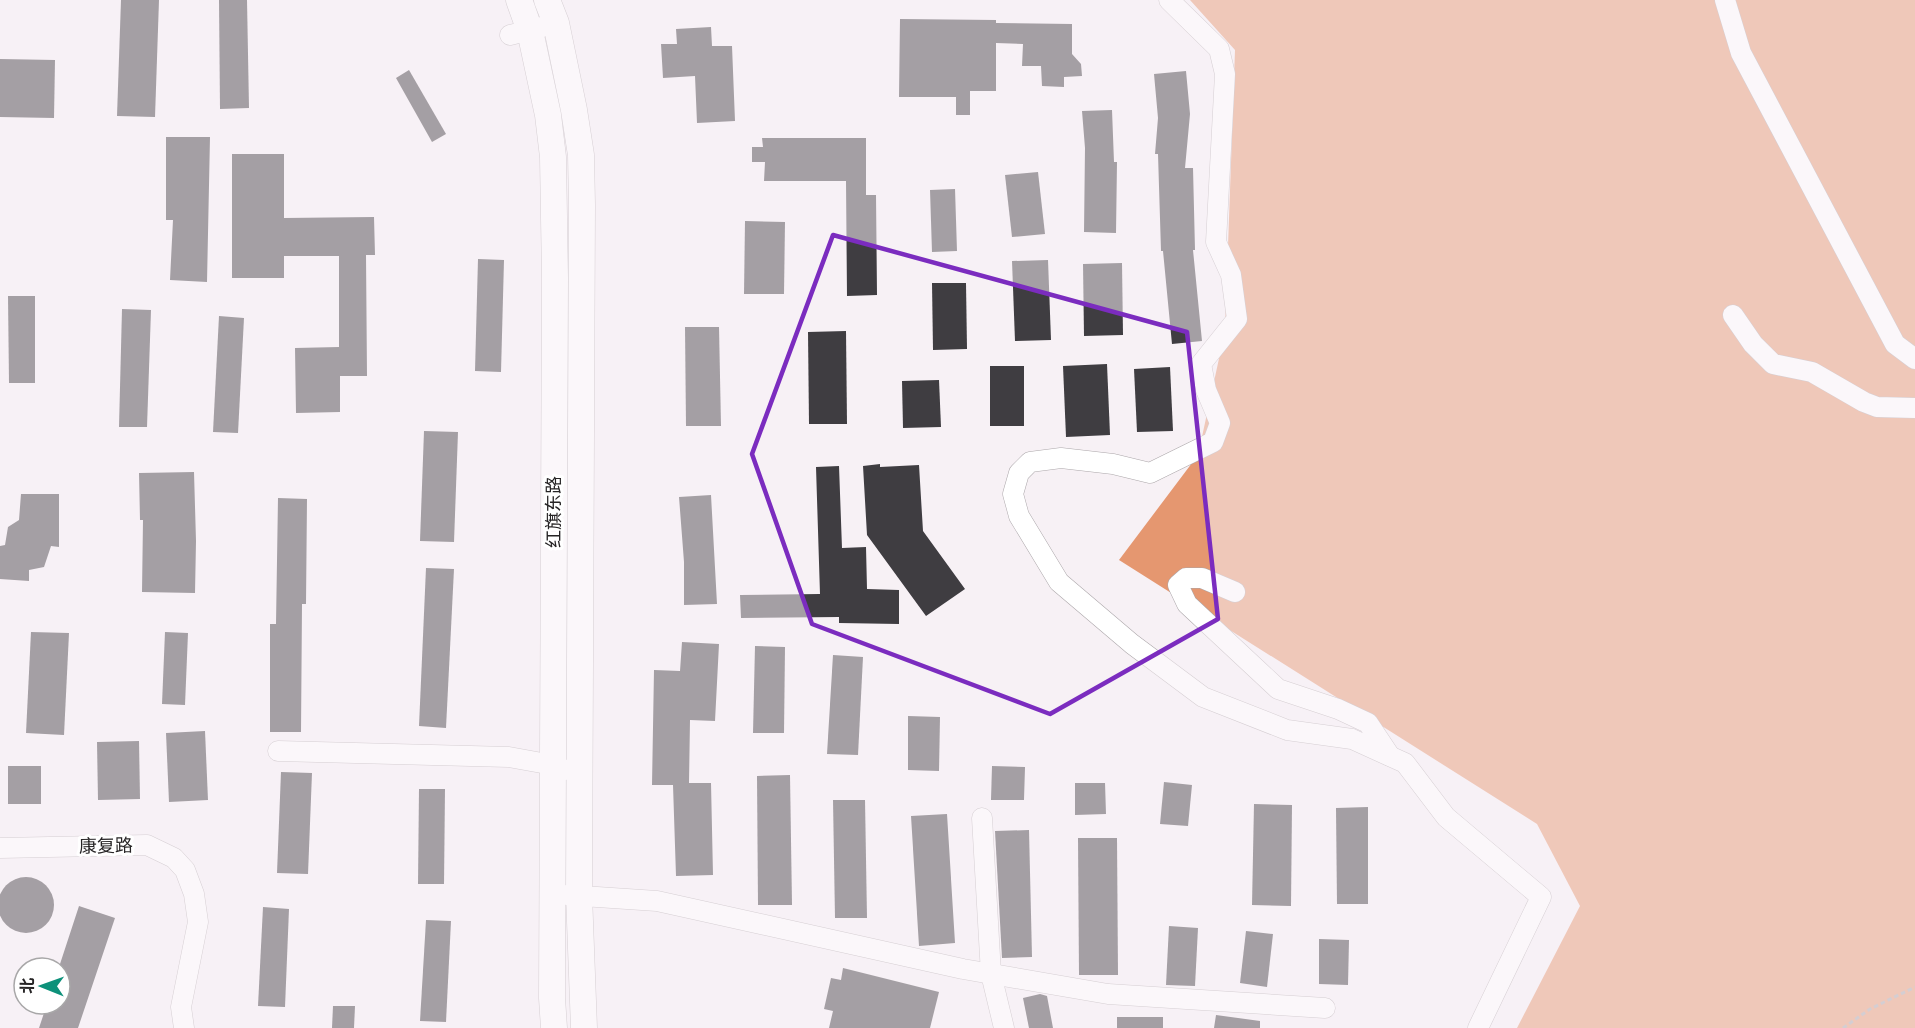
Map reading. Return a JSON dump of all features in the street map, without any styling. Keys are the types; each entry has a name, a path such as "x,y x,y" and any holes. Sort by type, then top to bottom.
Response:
{"main road":[{"name":"红旗东路","path":"519,0 520,33 548,115 553,157 555,278 552,998 554,1028"},
{"name":"红旗东路","path":"551,12 581,155 579,895 584,1028"}],"street":[{"path":"1169,0 1220,49 1225,74 1216,242 1231,275 1237,319 1202,364 1206,390 1220,423 1213,442 1150,473 1113,464 1061,458 1030,462 1019,473 1012,494 1019,516 1059,582 1132,644 1203,697 1287,730 1352,739 1405,763 1446,817 1541,897 1478,1028"},
{"path":"1725,0 1741,53 1894,344 1915,359"},
{"path":"520,33 551,12"},
{"path":"1733,315 1752,344 1773,364 1812,372 1877,407 1915,408"},
{"path":"1235,592 1202,578 1186,578 1178,585 1187,604 1278,689 1338,709 1368,723 1390,756"},
{"path":"278,751 509,757 553,765 579,775"},
{"path":"982,818 991,974 1004,1028"},
{"name":"康复路","path":"0,848 147,845 174,858 185,870 194,894 198,922 181,1007 184,1028"},
{"path":"552,894 657,901 991,974 1108,994 1325,1008"}],"path":[{"path":"1844,1028 1870,1009 1915,987"}],"highlighted area":[{"path":"833,235 1187,332 1218,619 1050,714 812,624 752,454"}],"shaded area":[{"path":"1190,0 1915,0 1915,1028 1517,1028 1580,906 1537,824 1119,560 1198,455 1225,331 1235,50"}],"building":[{"path":"121,0 159,0 155,117 117,116"},
{"path":"219,0 247,0 249,108 220,109"},
{"path":"900,19 1072,24 1072,54 1081,64 1082,76 1064,77 1064,87 1042,86 1041,66 1022,66 1023,44 996,43 996,91 970,91 970,115 956,115 956,97 899,97"},
{"path":"711,27 712,46 732,46 735,121 697,123 695,76 663,78 661,44 677,44 676,29"},
{"path":"0,59 55,60 54,118 0,117"},
{"path":"409,70 446,134 432,142 396,78"},
{"path":"1186,71 1190,114 1185,168 1193,168 1195,250 1193,250 1202,341 1172,344 1163,251 1161,251 1158,154 1155,154 1158,118 1154,74"},
{"path":"1112,110 1114,162 1117,162 1116,233 1084,232 1085,148 1082,111"},
{"path":"166,137 210,137 207,282 170,280 173,220 166,220"},
{"path":"762,138 866,138 866,195 876,195 877,295 847,296 846,181 764,181 765,162 752,162 752,147 763,147"},
{"path":"232,154 284,154 284,218 374,217 375,255 366,255 367,376 340,376 340,412 296,413 295,348 339,347 339,256 284,256 284,278 232,278"},
{"path":"1038,172 1045,234 1012,237 1005,175"},
{"path":"955,189 957,251 932,252 930,190"},
{"path":"745,221 785,222 784,294 744,294"},
{"path":"478,259 504,260 501,372 475,371"},
{"path":"1048,260 1051,340 1015,341 1012,261"},
{"path":"1122,263 1123,335 1084,336 1083,264"},
{"path":"932,283 966,283 967,349 933,350"},
{"path":"8,296 35,296 35,383 9,383"},
{"path":"122,309 151,310 147,427 119,427"},
{"path":"219,316 244,318 238,433 213,432"},
{"path":"685,327 719,327 721,426 686,426"},
{"path":"846,331 847,424 809,424 808,332"},
{"path":"1107,364 1110,435 1066,437 1063,366"},
{"path":"990,366 1024,366 1024,426 990,426"},
{"path":"1170,367 1173,431 1137,432 1134,369"},
{"path":"939,380 941,427 903,428 902,381"},
{"path":"424,431 458,432 454,542 420,541"},
{"path":"880,464 880,467 919,465 923,531 965,589 926,616 867,535 863,466"},
{"path":"839,466 842,548 866,547 867,589 899,590 899,624 839,623 839,617 741,618 740,595 820,594 816,467"},
{"path":"194,472 195,593 142,592 143,520 140,520 139,473"},
{"path":"21,494 59,494 59,547 51,546 44,567 29,570 29,581 0,579 0,546 5,545 8,527 19,520"},
{"path":"711,495 717,604 684,605 684,562 679,497"},
{"path":"278,498 307,499 306,604 302,604 301,732 270,732 270,624 276,624"},
{"path":"426,568 454,569 446,728 419,726"},
{"path":"31,632 69,633 64,735 26,733"},
{"path":"165,632 188,633 185,705 162,704"},
{"path":"682,642 719,644 715,721 690,720 689,783 711,783 713,875 676,876 673,785 652,785 654,670 680,671"},
{"path":"755,646 785,647 784,733 753,733"},
{"path":"833,655 863,657 858,755 827,754"},
{"path":"908,716 940,717 939,771 908,770"},
{"path":"205,731 208,800 169,802 166,733"},
{"path":"139,741 140,799 98,800 97,742"},
{"path":"8,766 41,766 41,804 8,804"},
{"path":"992,766 1025,767 1024,800 991,800"},
{"path":"281,772 312,773 308,874 277,873"},
{"path":"790,775 792,905 758,905 757,776"},
{"path":"1164,782 1192,785 1188,826 1160,824"},
{"path":"1075,783 1105,783 1106,814 1075,815"},
{"path":"419,789 445,789 444,884 418,884"},
{"path":"833,800 865,800 867,918 835,918"},
{"path":"1254,804 1292,805 1291,906 1252,905"},
{"path":"1368,807 1368,904 1337,904 1336,808"},
{"path":"947,814 955,943 919,946 911,816"},
{"path":"1029,830 1032,957 1002,958 995,831"},
{"path":"1078,838 1117,838 1118,975 1079,975"},
{"path":"26,877 46,885 54,905 46,925 26,933 6,925 -2,905 6,885"},
{"path":"79,906 115,918 78,1028 39,1028 43,1016 72,1016 72,956 63,956"},
{"path":"263,907 289,909 285,1007 258,1006"},
{"path":"426,920 451,921 446,1022 420,1021"},
{"path":"1169,926 1198,928 1195,986 1166,985"},
{"path":"1246,931 1273,934 1267,987 1240,983"},
{"path":"1319,939 1349,940 1348,985 1319,984"},
{"path":"843,968 939,992 930,1028 829,1028 833,1011 824,1009 831,978 841,980"},
{"path":"1040,994 1047,996 1053,1028 1029,1028 1023,998"},
{"path":"333,1006 355,1006 354,1028 332,1028"},
{"path":"1216,1015 1260,1021 1260,1028 1214,1028"},
{"path":"1117,1017 1163,1017 1163,1028 1117,1028"}]}
